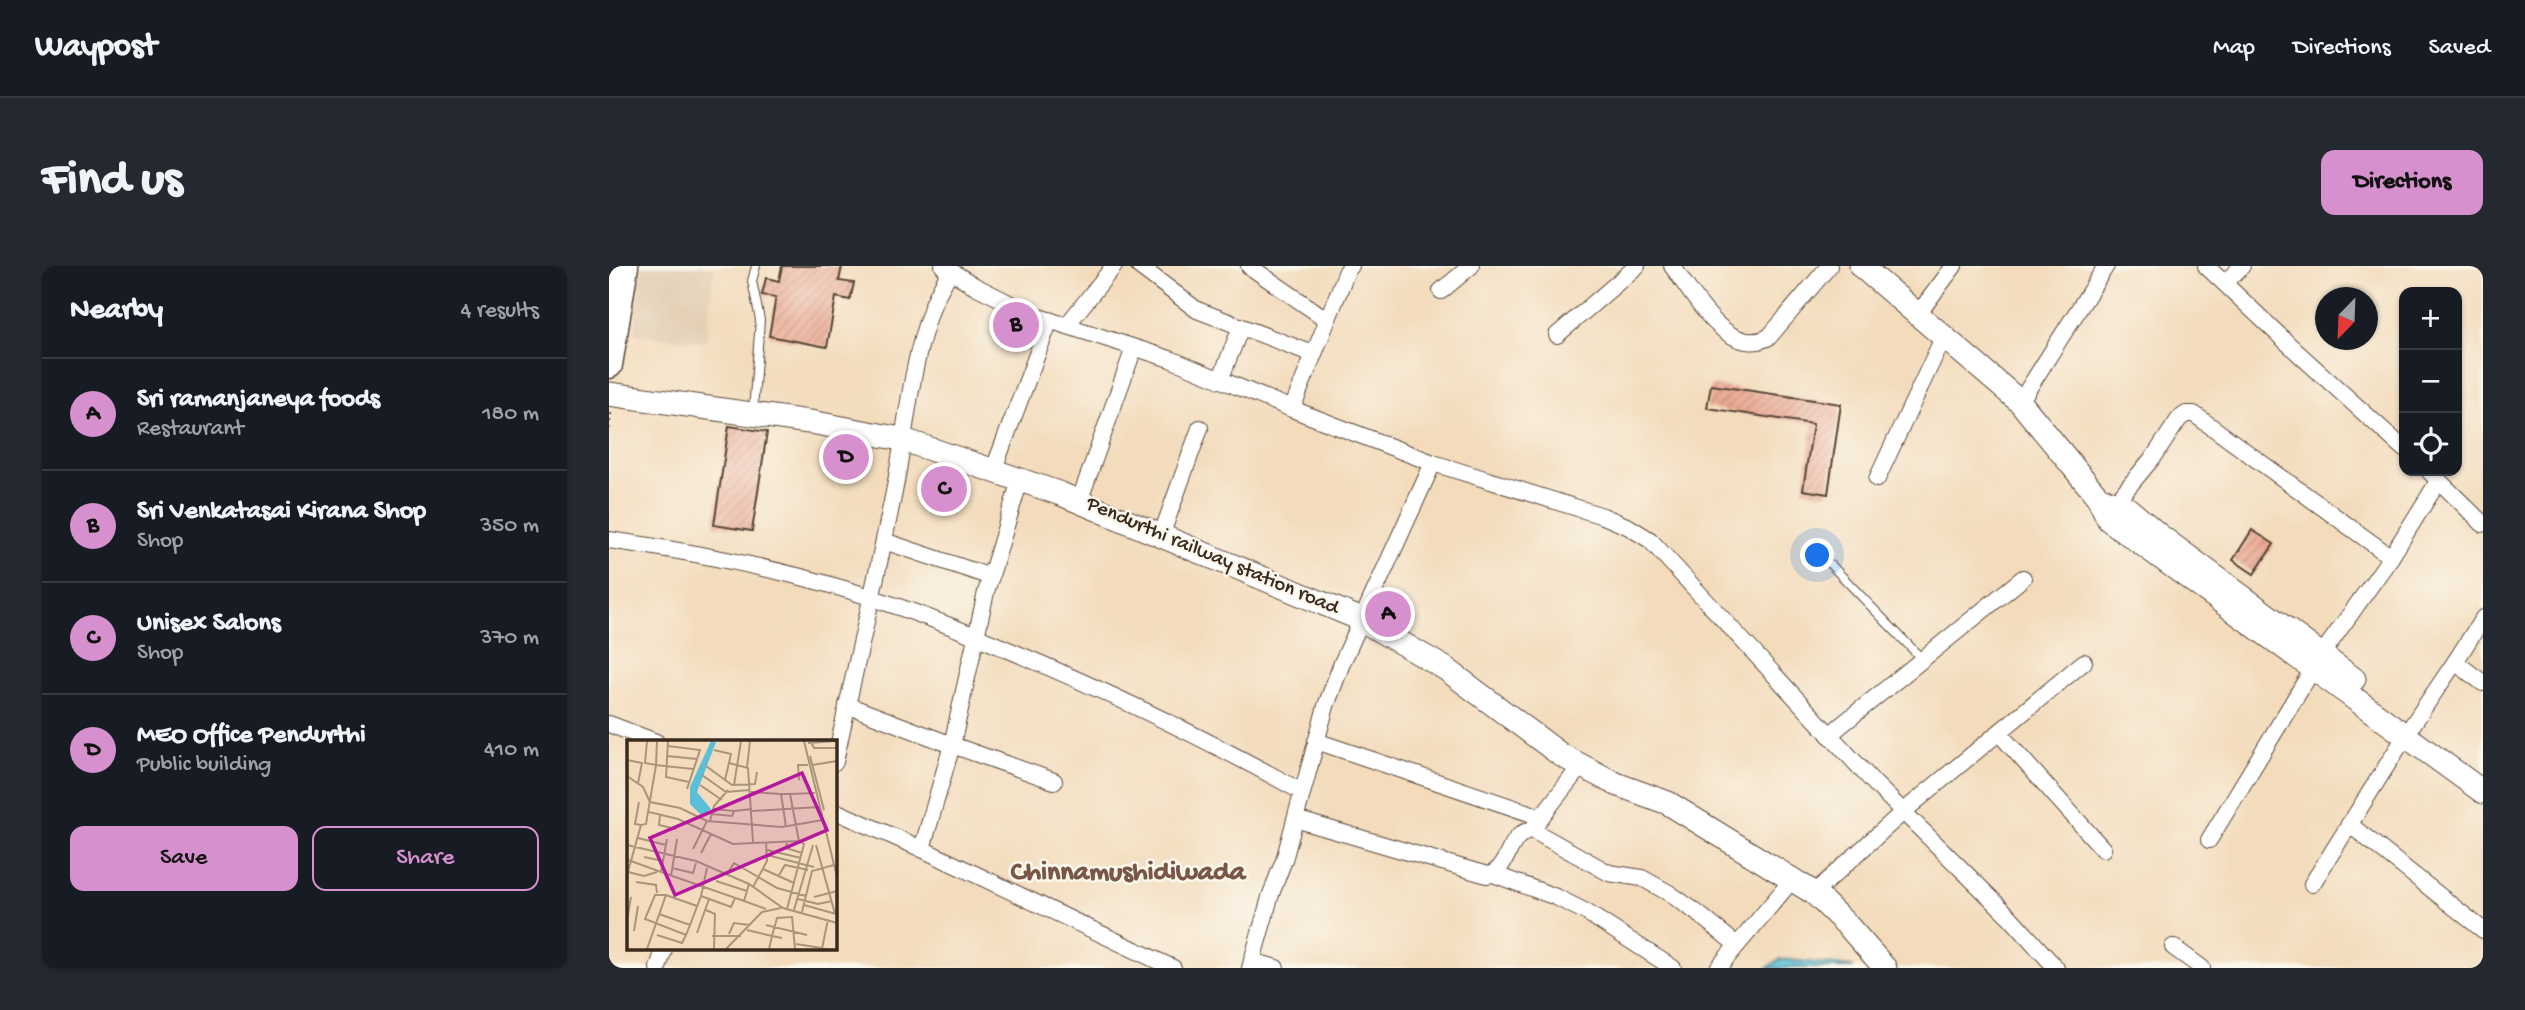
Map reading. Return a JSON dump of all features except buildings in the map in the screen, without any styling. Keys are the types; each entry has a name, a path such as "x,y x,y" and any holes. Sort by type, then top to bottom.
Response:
{"main road":[{"path":"609,365 625,266"}],"street":[{"path":"1067,325 1114,266"},
{"path":"1139,266 1197,310 1313,354"},
{"path":"1249,266 1326,319"},
{"path":"1441,291 1471,266"},
{"path":"1557,335 1637,266"},
{"path":"1672,266 1724,331 1737,339 1758,343 1769,337 1829,266"},
{"path":"1861,266 2020,402 2106,500 2109,520 2317,661 2409,729 2483,792"},
{"path":"1918,314 1954,266"},
{"path":"2020,402 2106,266"},
{"path":"2206,266 2399,444"},
{"path":"2225,283 2242,266"},
{"path":"1292,410 1346,268"},
{"path":"837,752 884,541 901,439 931,308 946,269 1008,303 1050,320 1220,380 1433,463 1603,516 1650,540 1829,735 2010,917 2056,968"},
{"path":"993,471 1050,320"},
{"path":"1220,380 1241,327"},
{"path":"1877,479 1944,336"},
{"path":"1079,502 1134,348"},
{"name":"Pendurthi railway station road","path":"609,394 753,414 901,439 1079,502 1360,619 1446,669 1540,741 1580,766 1616,784 1668,803 1814,893 1885,968"},
{"path":"2106,500 2155,455 2179,419 2186,414 2194,414 2391,557"},
{"path":"1161,536 1200,428"},
{"path":"1276,968 1251,965 1316,741 1360,619 1433,463"},
{"path":"2209,840 2317,661 2391,557 2433,476"},
{"path":"2435,476 2483,524"},
{"path":"922,849 952,745 991,577 1020,480"},
{"path":"609,540 681,550 802,577 872,598 977,637 1103,690 1219,746 1302,792"},
{"path":"884,541 991,577"},
{"path":"1829,735 2023,579"},
{"path":"2312,884 2409,729 2483,618"},
{"path":"1814,893 1904,811 2084,662"},
{"path":"2455,662 2483,683"},
{"path":"847,705 1054,781"},
{"path":"609,724 651,740"},
{"path":"2409,729 2483,775"},
{"path":"1999,733 2103,849"},
{"path":"1316,741 1537,824 1609,873 1642,878 1669,893 1737,945"},
{"path":"1493,874 1518,836 1537,824 1580,766"},
{"path":"837,812 922,849 1173,968"},
{"path":"1294,819 1480,874 1493,874 1556,897 1586,912 1673,968"},
{"path":"2349,824 2483,930"},
{"path":"1718,968 1792,880"},
{"path":"2173,947 2201,968"},
{"path":"659,968 664,950"}],"lane":[{"path":"753,414 760,320 752,281 756,266"},
{"path":"1831,565 1922,659"}],"shaded area":[{"path":"642,266 714,266 706,342 634,334"}],"water":[{"path":"1780,959 1853,967 1853,968 1767,968"}],"place":[{"name":"Sri Venkatasai Kirana Shop","path":"1016,325"},
{"name":"MEO Office Pendurthi","path":"846,457"},
{"name":"Unisex Salons","path":"944,489"},
{"name":"Sri ramanjaneya foods","path":"1388,614"}],"district":[{"name":"Chinnamushidiwada","path":"1128,873"}]}
